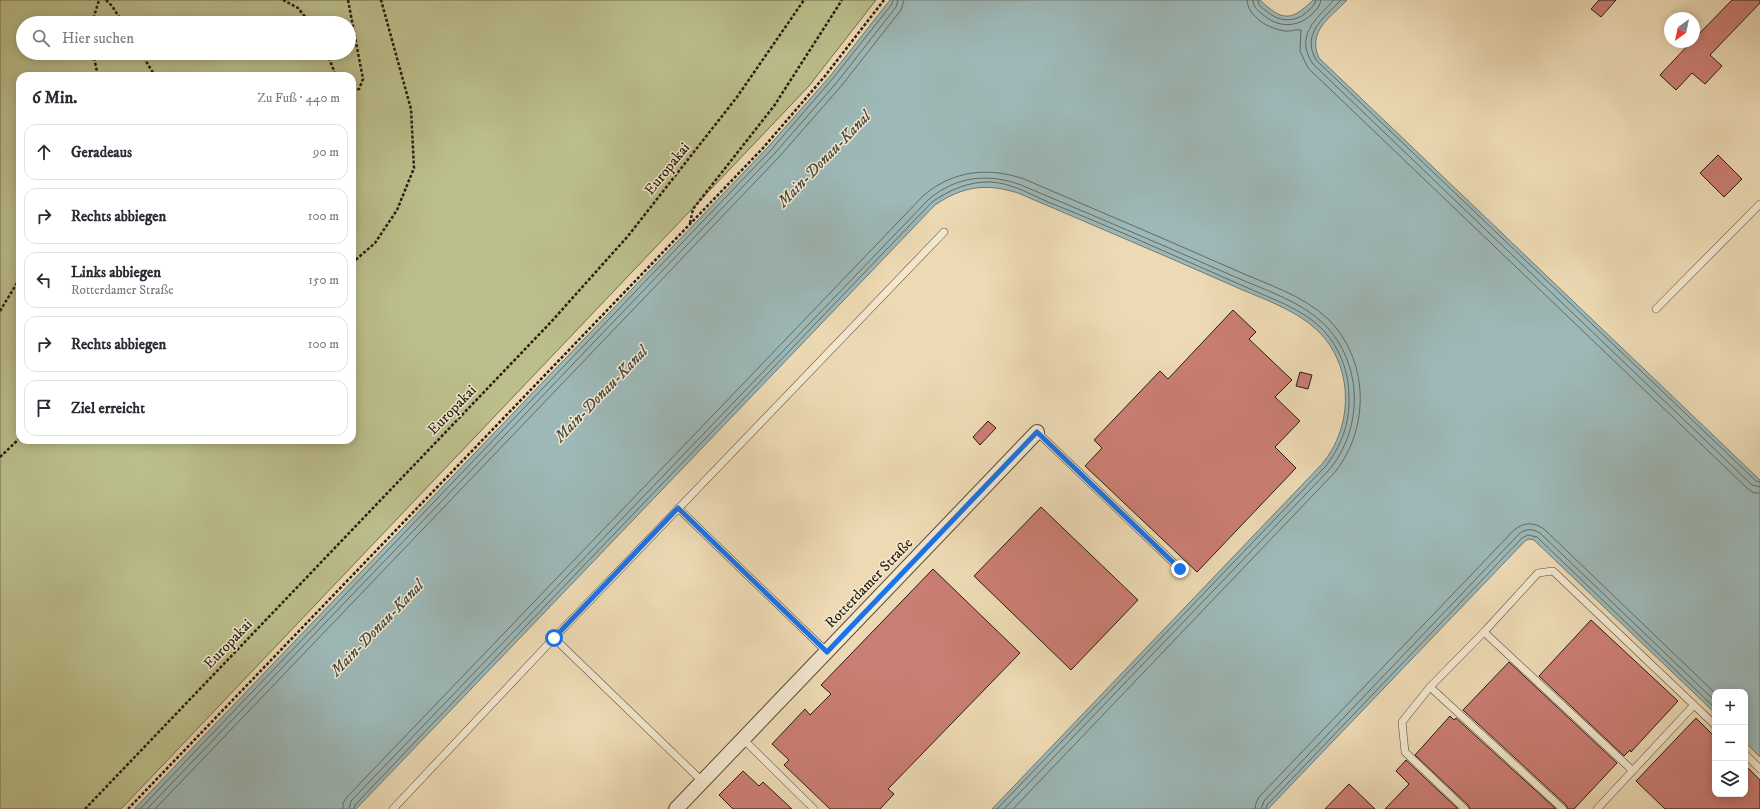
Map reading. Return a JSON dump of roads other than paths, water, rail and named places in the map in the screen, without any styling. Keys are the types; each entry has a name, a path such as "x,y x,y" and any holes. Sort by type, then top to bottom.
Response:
{"street":[{"name":"Rotterdamer Straße","path":"676,809 1037,432"}],"lane":[{"path":"1656,309 1760,204"},
{"path":"393,809 678,508 944,232"},
{"path":"1037,432 1180,569"},
{"path":"678,508 827,652"},
{"path":"1465,809 1404,752 1402,722 1430,687 1484,632 1538,573 1553,571 1712,722"},
{"path":"1484,632 1632,770"},
{"path":"554,638 702,782"},
{"path":"1430,687 1563,809"},
{"path":"1597,809 1694,705"},
{"path":"743,739 814,809"},
{"path":"1748,757 1760,768"}],"water":[{"name":"Main-Donau-Kanal","path":"890,0 1260,0 1274,12 1286,16 1299,12 1313,0 1347,0 1328,19 1318,33 1316,48 1319,58 1760,480 1760,757 1748,745 1748,689 1712,689 1712,710 1534,540 1529,539 1525,541 1268,809 992,809 1322,464 1332,449 1340,432 1344,414 1345,396 1343,378 1338,360 1329,344 1317,330 1297,315 1275,304 1018,193 985,187 965,190 935,205 356,809 134,809 768,147 831,75"}]}
